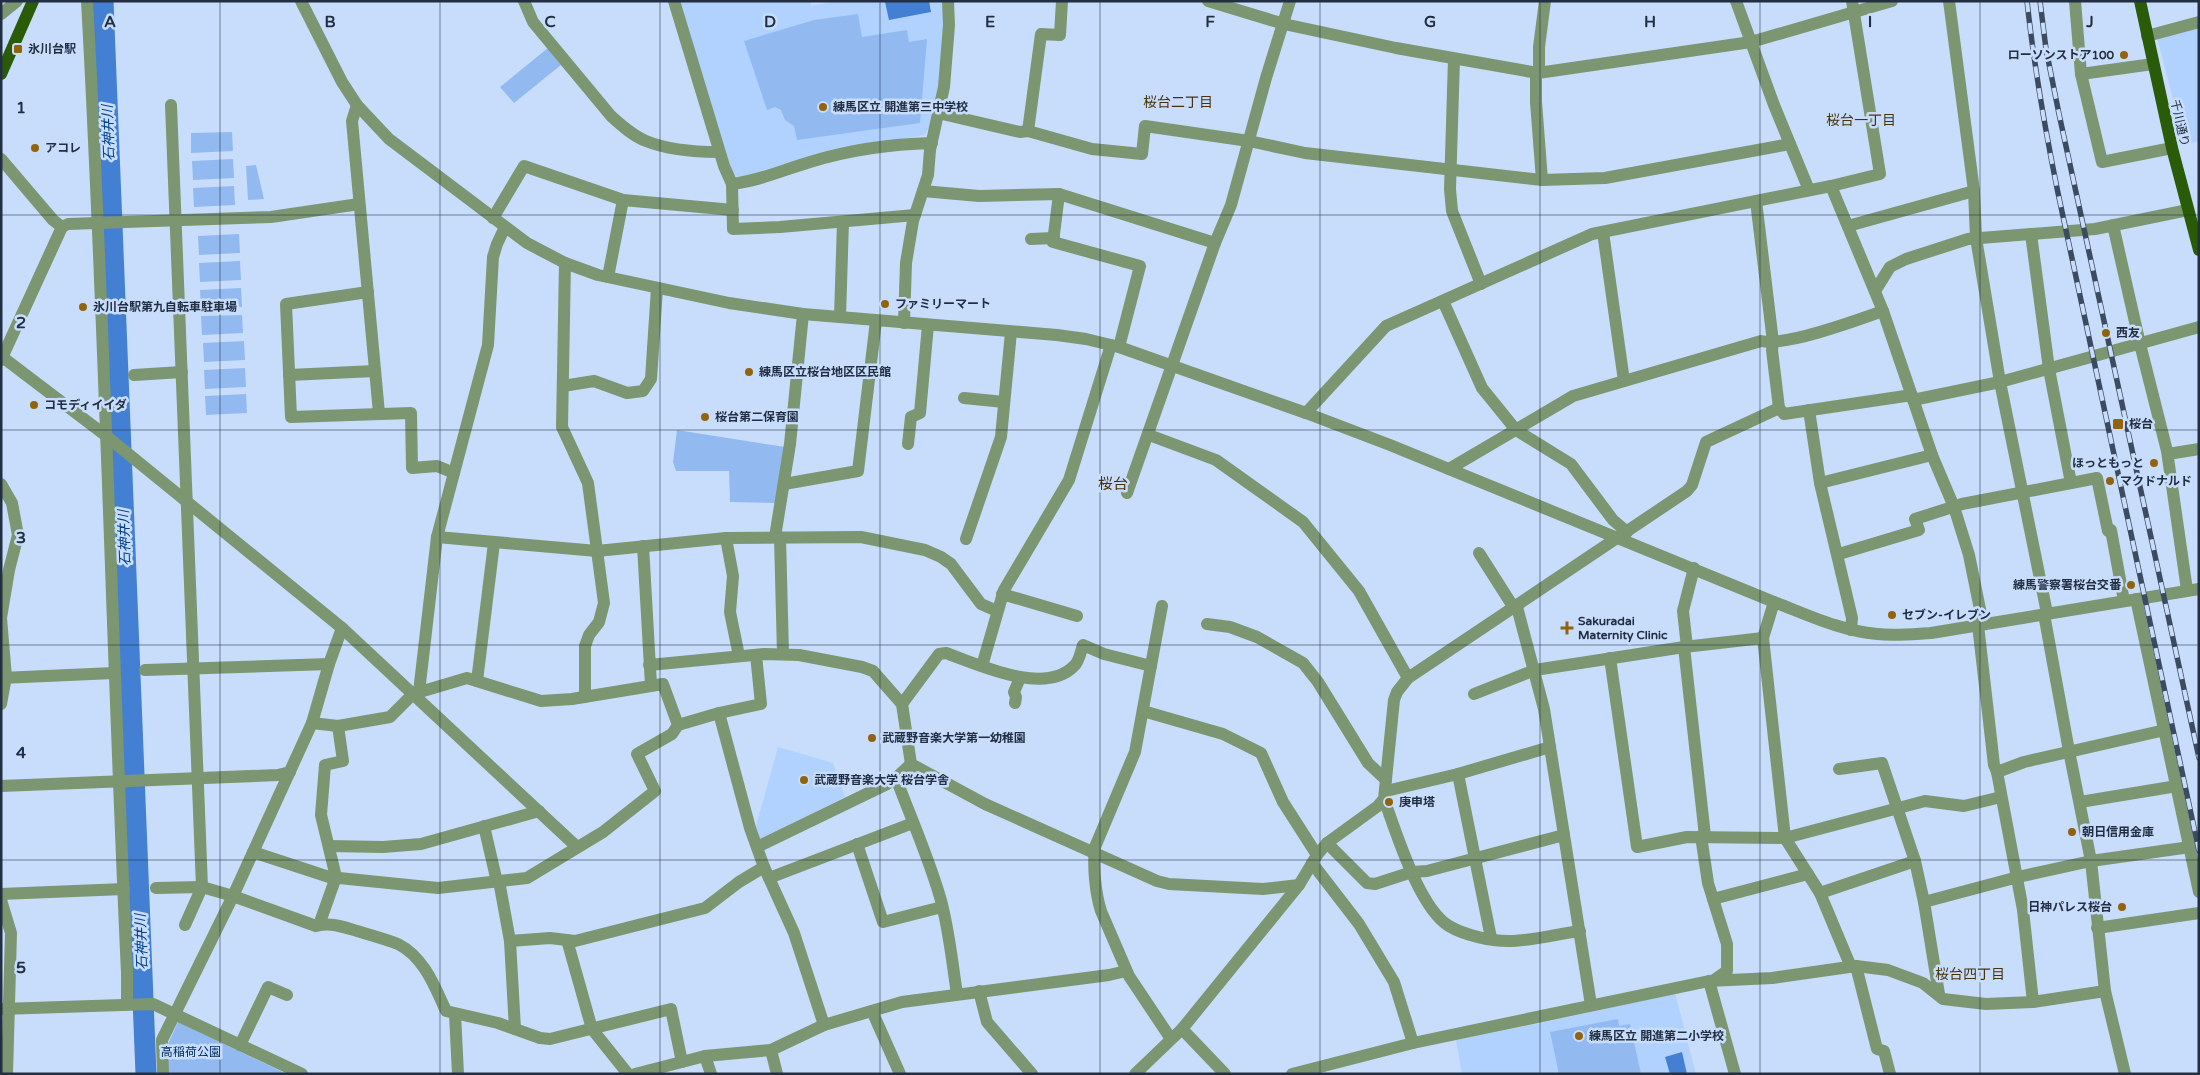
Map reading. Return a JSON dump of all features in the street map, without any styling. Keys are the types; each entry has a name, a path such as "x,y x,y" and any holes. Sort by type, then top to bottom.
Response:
{"main road":[{"path":"1,74 33,1"},
{"name":"千川通り","path":"2140,1 2172,148 2199,250"}],"street":[{"path":"1,14 17,1"},
{"path":"87,1 98,224 114,673 122,780 124,889 130,1004"},
{"path":"301,1 342,82 357,105 388,139 527,243 565,263 608,277 729,303 803,314 1076,338 1115,346 1306,413 1622,535 1774,602 1851,630 1894,635 1931,633 2193,589 2168,454 2140,344 2113,225"},
{"path":"524,1 534,22 620,125 645,141 694,152 719,152"},
{"path":"674,1 719,152 732,184 733,229 780,228 915,215"},
{"path":"904,323 906,263 915,215 928,175 932,143 944,87 949,25 948,1"},
{"path":"1028,131 1041,34 1060,35 1062,1"},
{"path":"1208,1 1284,24 1396,48 1538,73 1751,42 1853,7 1892,1"},
{"path":"1127,493 1215,243 1231,205 1266,78 1290,1"},
{"path":"1542,180 1536,111 1545,1"},
{"path":"1736,1 1809,190"},
{"path":"1949,1 1974,191 1976,238 2000,382 2091,861 2104,991 2125,1074"},
{"path":"2075,1 2081,74 2102,162 2172,148"},
{"path":"1306,413 1386,326 1592,234 1831,186 1880,174 1853,7"},
{"path":"2147,36 2199,22"},
{"path":"1454,59 1450,189 1452,211 1481,284"},
{"path":"2081,74 2153,64"},
{"path":"357,105 352,121 379,413"},
{"path":"171,106 202,887 185,925"},
{"path":"938,113 1020,132 1028,131 1092,149 1142,154 1146,126 1250,141 1305,153 1542,180 1605,178 1790,144"},
{"path":"732,184 751,182 820,160 897,144 932,143"},
{"path":"1,160 53,220 62,227"},
{"path":"493,218 524,166 623,200 732,210"},
{"path":"1831,186 1883,311 1932,455 1954,507 1969,555 1981,624 1992,757 1997,772 2018,877 2033,1002"},
{"path":"923,191 979,196 1059,194 1215,243"},
{"path":"1848,226 1896,211 1974,191"},
{"path":"982,666 1002,594 1069,480 1140,266 1053,242 1059,194"},
{"path":"608,277 623,200"},
{"path":"1756,201 1774,342 1772,350 1779,408 1784,414 1912,398 2000,382 2199,327"},
{"path":"359,204 271,217 68,224 62,227 2,358 105,435 342,628 416,693 577,847"},
{"path":"1875,291 1890,267 1906,259 1976,238 2095,229 2188,210"},
{"path":"840,317 843,222"},
{"path":"416,693 437,537 488,345 493,257 505,227"},
{"path":"1603,232 1624,380"},
{"path":"2031,234 2049,369 2071,483"},
{"path":"1031,239 1054,238"},
{"path":"565,263 562,427 588,483 604,603 598,622 589,635 585,646 585,697"},
{"path":"563,386 594,381 627,393 643,391 651,379 658,288"},
{"path":"368,292 286,304 291,417 411,413 412,468 437,466 454,473"},
{"path":"1442,301 1482,388 1516,430 1570,464 1613,520 1622,535"},
{"path":"1449,469 1573,396 1761,341 1774,342 1823,332 1883,311"},
{"path":"783,654 777,537 803,314"},
{"path":"784,484 858,471 876,320"},
{"path":"908,444 911,417 920,413 928,325"},
{"path":"966,539 1001,437 1011,332"},
{"path":"289,375 375,371"},
{"path":"134,375 182,372"},
{"path":"964,398 1004,402"},
{"path":"1135,1074 1182,1029 1299,885 1327,843 1378,806 1385,790 1394,700 1397,692 1408,678 1687,491 1692,485 1706,442 1779,408"},
{"path":"1809,410 1820,484 1839,554 1852,618 1851,630"},
{"path":"1149,435 1216,460 1303,522 1359,591 1408,678"},
{"path":"2168,454 2199,449"},
{"path":"1820,484 1932,455"},
{"path":"1839,554 1919,530 1915,518 1962,504 2097,478 2109,531 2130,600 2165,730 2199,892"},
{"path":"1,484 12,504 18,534 9,570 1,618 3,677 1,704"},
{"path":"437,537 597,551 726,538 861,537 925,550 941,557 951,564 981,604 997,611"},
{"path":"726,538 733,576 730,612 740,656"},
{"path":"476,680 494,543"},
{"path":"642,546 652,686"},
{"path":"1479,553 1515,608 1535,670 1550,747 1591,1005"},
{"path":"1694,568 1683,611 1686,647 1703,836 1713,899 1726,944 1728,966 1728,970 1711,981"},
{"path":"1002,594 1077,616"},
{"path":"1774,602 1763,638 1785,838 1820,893 1854,966 1877,1048 1884,1051 1890,1074"},
{"path":"1162,606 1135,752 1095,852 1098,902 1126,970 1171,1039"},
{"path":"1207,624 1230,627 1258,637 1303,663 1318,682 1385,790 1412,872 1431,907 1448,926 1459,931 1491,938 1516,940 1580,930"},
{"path":"163,1074 162,1040 233,896 312,724 329,664 342,628"},
{"path":"1474,694 1535,670 1686,647 1763,638"},
{"path":"902,704 939,654 946,653 1020,678 1056,679 1075,666 1083,645 1104,654 1151,666"},
{"path":"650,665 740,656 783,654 853,665 873,671 902,704 911,764"},
{"path":"253,852 329,877 438,888 527,878 603,832 655,790 637,754 672,734 678,725 719,713 761,704 756,655"},
{"path":"1610,658 1637,848 1686,837 1785,838 1925,801 1964,806 2002,797"},
{"path":"145,670 329,664"},
{"path":"3,677 114,673"},
{"path":"312,724 338,726 390,717 416,693 467,678 540,701 585,697 663,684 678,725"},
{"path":"1015,703 1016,697 1014,692 1020,678"},
{"path":"1143,711 1223,734 1261,753 1283,802 1315,859 1359,924 1394,982 1412,1043"},
{"path":"719,713 757,847 794,933 824,1025"},
{"path":"319,925 336,877 320,815 325,766 343,761 338,726"},
{"path":"1997,772 2024,762 2165,730"},
{"path":"1385,790 1458,774 1550,747"},
{"path":"1839,769 1882,763 1915,861 1924,902 1939,994"},
{"path":"757,847 896,778 911,764"},
{"path":"911,764 985,804 1157,881 1169,884 1262,889 1299,885"},
{"path":"1,786 278,775 290,772"},
{"path":"1458,774 1491,938"},
{"path":"896,778 930,866 942,907 957,994"},
{"path":"2080,802 2177,786"},
{"path":"329,846 383,847 421,844 538,811"},
{"path":"510,941 550,938 575,941 705,908 739,882 857,844 912,823"},
{"path":"484,826 510,941 515,1030"},
{"path":"1327,843 1367,883 1375,884 1412,872 1476,858 1564,834"},
{"path":"857,844 883,922 942,907"},
{"path":"1924,902 2018,877 2091,861 2190,847"},
{"path":"1820,893 1915,861"},
{"path":"1713,899 1808,874"},
{"path":"156,888 202,887 233,896 316,926 324,924 342,926 399,945 417,959 428,973 446,1011 498,1023 540,1038 550,1039 670,1010 682,1062"},
{"path":"1,894 124,889"},
{"path":"1,900 5,928 12,933 6,1010 7,1074"},
{"path":"2097,928 2199,913"},
{"path":"567,940 592,1029 628,1074"},
{"path":"1292,1074 1412,1043 1711,981 1772,978 1854,966 1888,970 1923,983 1943,999 1986,1004 2033,1002 2104,991"},
{"path":"635,1074 705,1056 771,1050 824,1025 902,1002 1109,975 1126,970"},
{"path":"1711,981 1735,1074"},
{"path":"240,1045 268,987 287,995"},
{"path":"978,992 987,1022 1030,1073"},
{"path":"6,1010 153,1004 302,1074"},
{"path":"872,1010 900,1074"},
{"path":"455,1014 458,1074"},
{"path":"1182,1029 1226,1074"},
{"path":"771,1050 777,1074"},
{"path":"705,1056 711,1074"}],"shaded area":[{"name":"練馬区立 開進第三中学校","path":"680,1 810,1 811,6 834,1 945,1 939,87 929,128 924,135 809,157 738,178 729,169"},
{"path":"929,1 931,12 889,20 885,2"},
{"path":"2199,26 2199,141 2185,145 2157,37"},
{"name":"武蔵野音楽大学 桜台学舎","path":"778,747 833,763 845,797 764,838 760,838 756,826"},
{"name":"練馬区立 開進第二小学校","path":"1675,993 1696,1074 1462,1074 1456,1040"},
{"path":"1682,1052 1687,1074 1670,1074 1665,1057"}],"green space":[{"path":"858,14 862,37 907,30 909,42 927,39 920,123 797,140 794,126 785,120 781,110 775,107 767,110 744,41 814,20"},
{"path":"548,48 561,65 514,103 500,87"},
{"path":"232,132 233,151 191,153 191,133"},
{"path":"233,159 234,178 193,180 192,161"},
{"path":"256,165 264,199 248,200 246,166"},
{"path":"234,186 235,205 194,207 193,188"},
{"path":"239,234 240,253 199,255 198,236"},
{"path":"240,261 241,280 200,282 199,263"},
{"path":"241,288 242,307 201,308 200,290"},
{"path":"242,315 243,333 202,335 201,316"},
{"path":"244,341 245,360 204,362 203,343"},
{"path":"245,368 246,387 205,389 204,370"},
{"path":"246,394 247,413 206,415 205,396"},
{"path":"677,430 785,447 776,503 730,502 729,471 676,471 673,462"},
{"path":"1618,1019 1619,1026 1630,1024 1641,1074 1559,1074 1550,1032"},
{"name":"高稲荷公園","path":"178,1022 287,1074 165,1074 164,1053"}],"waterway":[{"name":"石神井川","path":"103,1 146,1074"}],"railway":[{"path":"2027,1 2040,97 2058,193 2199,851"},
{"path":"2040,1 2046,49 2059,114 2199,758"}],"place":[{"name":"氷川台駅","path":"18,49"},
{"name":"ローソンストア100","path":"2124,55"},
{"name":"練馬区立 開進第三中学校","path":"823,107"},
{"name":"アコレ","path":"35,148"},
{"name":"ファミリーマート","path":"885,304"},
{"name":"氷川台駅第九自転車駐車場","path":"83,307"},
{"name":"西友","path":"2106,333"},
{"name":"練馬区立桜台地区区民館","path":"749,372"},
{"name":"コモディイイダ","path":"34,405"},
{"name":"桜台第二保育園","path":"705,417"},
{"name":"桜台","path":"2118,424"},
{"name":"ほっともっと","path":"2154,463"},
{"name":"マクドナルド","path":"2110,481"},
{"name":"練馬警察署桜台交番","path":"2131,585"},
{"name":"セブン-イレブン","path":"1892,615"},
{"name":"Sakuradai Maternity Clinic","path":"1567,628"},
{"name":"武蔵野音楽大学第一幼稚園","path":"872,738"},
{"name":"武蔵野音楽大学 桜台学舎","path":"804,780"},
{"name":"庚申塔","path":"1389,802"},
{"name":"朝日信用金庫","path":"2072,832"},
{"name":"日神パレス桜台","path":"2122,907"},
{"name":"練馬区立 開進第二小学校","path":"1579,1036"}],"district":[{"name":"桜台二丁目","path":"1178,102"},
{"name":"桜台一丁目","path":"1861,120"},
{"name":"桜台","path":"1113,484"},
{"name":"桜台四丁目","path":"1970,974"}]}
